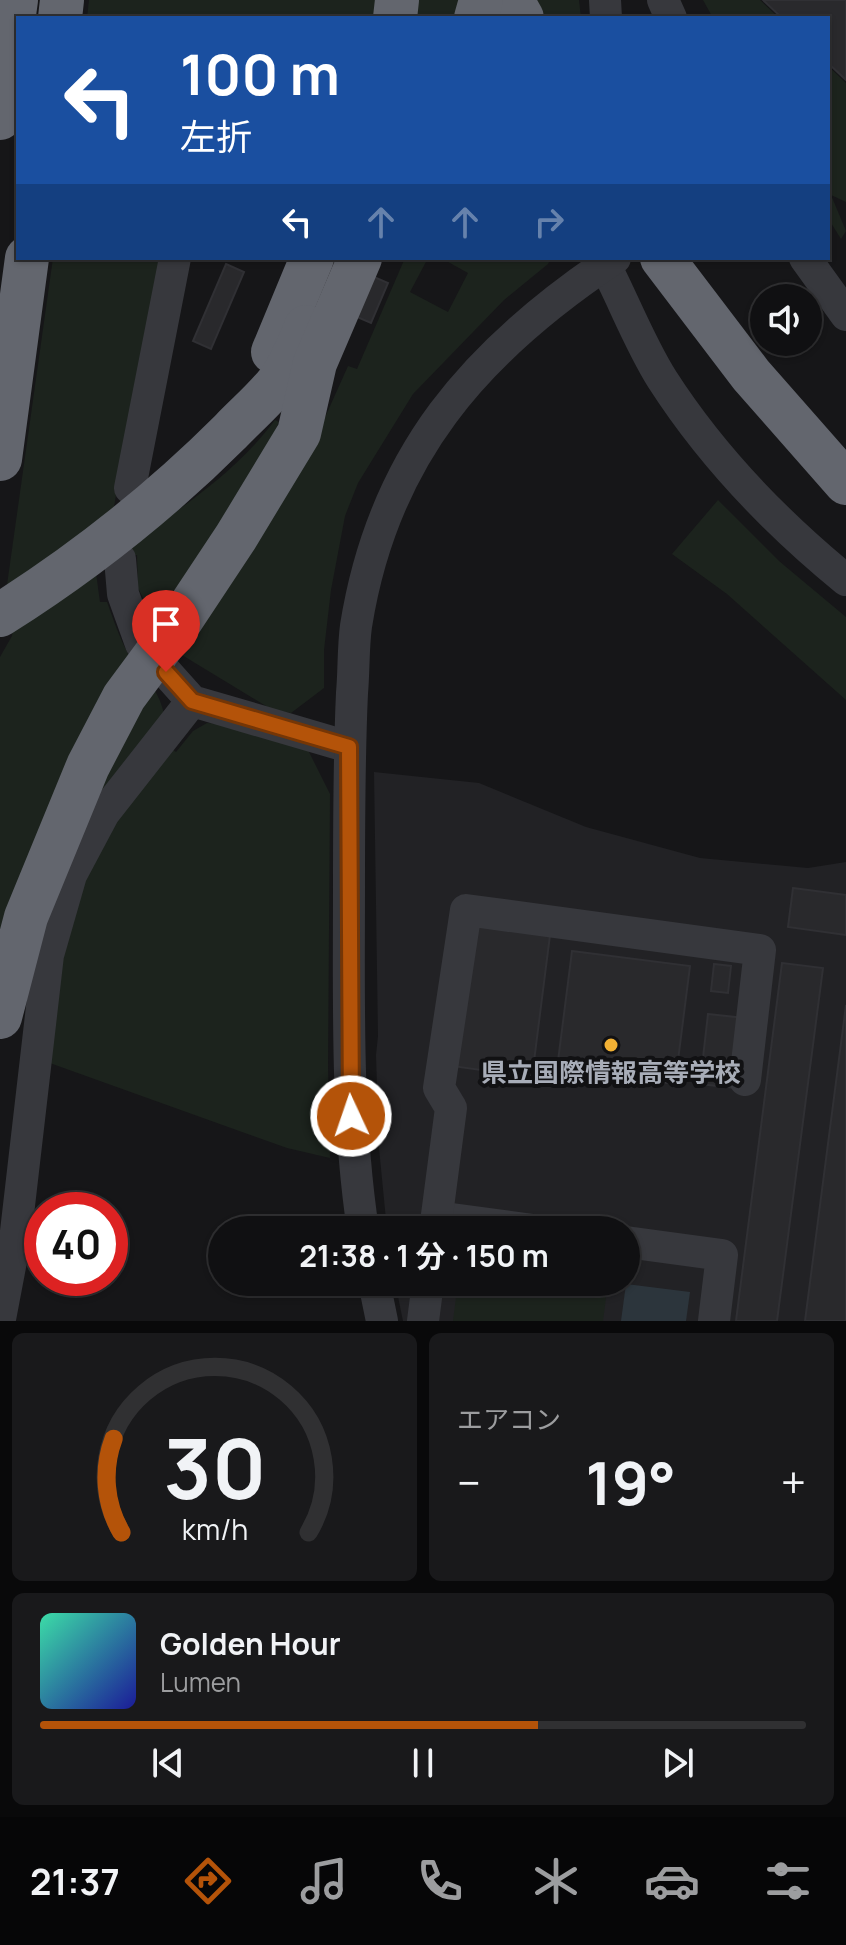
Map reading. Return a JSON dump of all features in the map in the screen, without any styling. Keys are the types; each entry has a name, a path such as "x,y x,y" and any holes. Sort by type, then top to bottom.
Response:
{"highway":[{"path":"0,118 16,0"},
{"path":"0,459 27,260"},
{"path":"243,419 311,260"},
{"path":"0,615 140,516 199,464 243,419 283,375 334,260"},
{"path":"299,433 315,363 359,260"},
{"path":"0,1017 26,917 88,766 124,697 220,561 299,433 336,367 382,260"},
{"path":"664,260 751,375 846,483"}],"street":[{"path":"130,488 175,260"},
{"path":"361,1216 349,1087 349,747 356,628 373,547 406,470 447,405 483,364 608,260 661,377 724,465 799,541 846,580"},
{"path":"806,260 846,315"},
{"path":"120,559 123,594 141,644"},
{"path":"166,672 192,701 349,747"},
{"path":"0,1319 15,1240 48,955 71,875 104,813 192,701"},
{"path":"437,1216 451,1108 439,1088 466,910 760,950 745,1080"},
{"path":"640,1244 722,1255 714,1321"},
{"path":"377,1296 382,1321"},
{"path":"423,1321 426,1296"}],"shaded area":[{"path":"89,0 384,0 382,16 87,16"},
{"path":"410,0 470,0 465,16 408,16"},
{"path":"537,0 579,0 581,16 545,16"},
{"path":"703,0 760,0 777,16 712,16"},
{"path":"830,68 846,83 846,202 831,195 846,231 841,239 830,221"},
{"path":"53,260 164,260 122,485 116,495 112,519 6,592"},
{"path":"404,260 427,260 410,292 448,312 468,273 445,260 550,260 504,300 413,394 358,483 345,516 331,590 324,650 324,688 291,713 271,709 177,652 318,433 348,366 357,369"},
{"path":"275,420 279,422 261,462 155,621 138,588 137,555 106,560 218,479"},
{"path":"718,500 779,561 846,617 846,700 727,594 672,554"},
{"path":"96,573 100,602 107,602 124,646 156,693 165,719 0,939 0,657 12,636 13,626"},
{"path":"207,723 223,724 307,748 330,794 330,1158 287,1148 47,1062 70,905 113,818 172,749 176,752 193,731"},
{"name":"県立国際情報高等学校","path":"374,772 479,783 586,827 700,858 808,868 846,862 846,1321 403,1321 398,1296 640,1296 640,1216 386,1216 379,1148"},
{"path":"640,1286 690,1292 686,1321 621,1321 624,1296 640,1296"},
{"path":"456,1296 606,1296 603,1321 453,1321"}],"building":[{"path":"763,0 846,0 846,80 830,65 830,16 780,16"},
{"path":"327,260 335,260 388,283 371,323 283,285"},
{"path":"226,264 244,272 211,349 193,341"},
{"path":"793,888 846,895 846,935 788,927"},
{"path":"470,925 550,935 532,1077 452,1066"},
{"path":"572,951 690,966 675,1084 557,1069"},
{"path":"782,963 823,968 777,1321 736,1321"},
{"path":"714,964 731,966 728,993 711,991"},
{"path":"846,1005 846,1321 805,1321"},
{"path":"708,1014 744,1018 735,1088 700,1084"}],"place":[{"name":"県立国際情報高等学校","path":"611,1045"}],"route":[{"path":"166,672 192,701 349,747 351,1116"}]}
